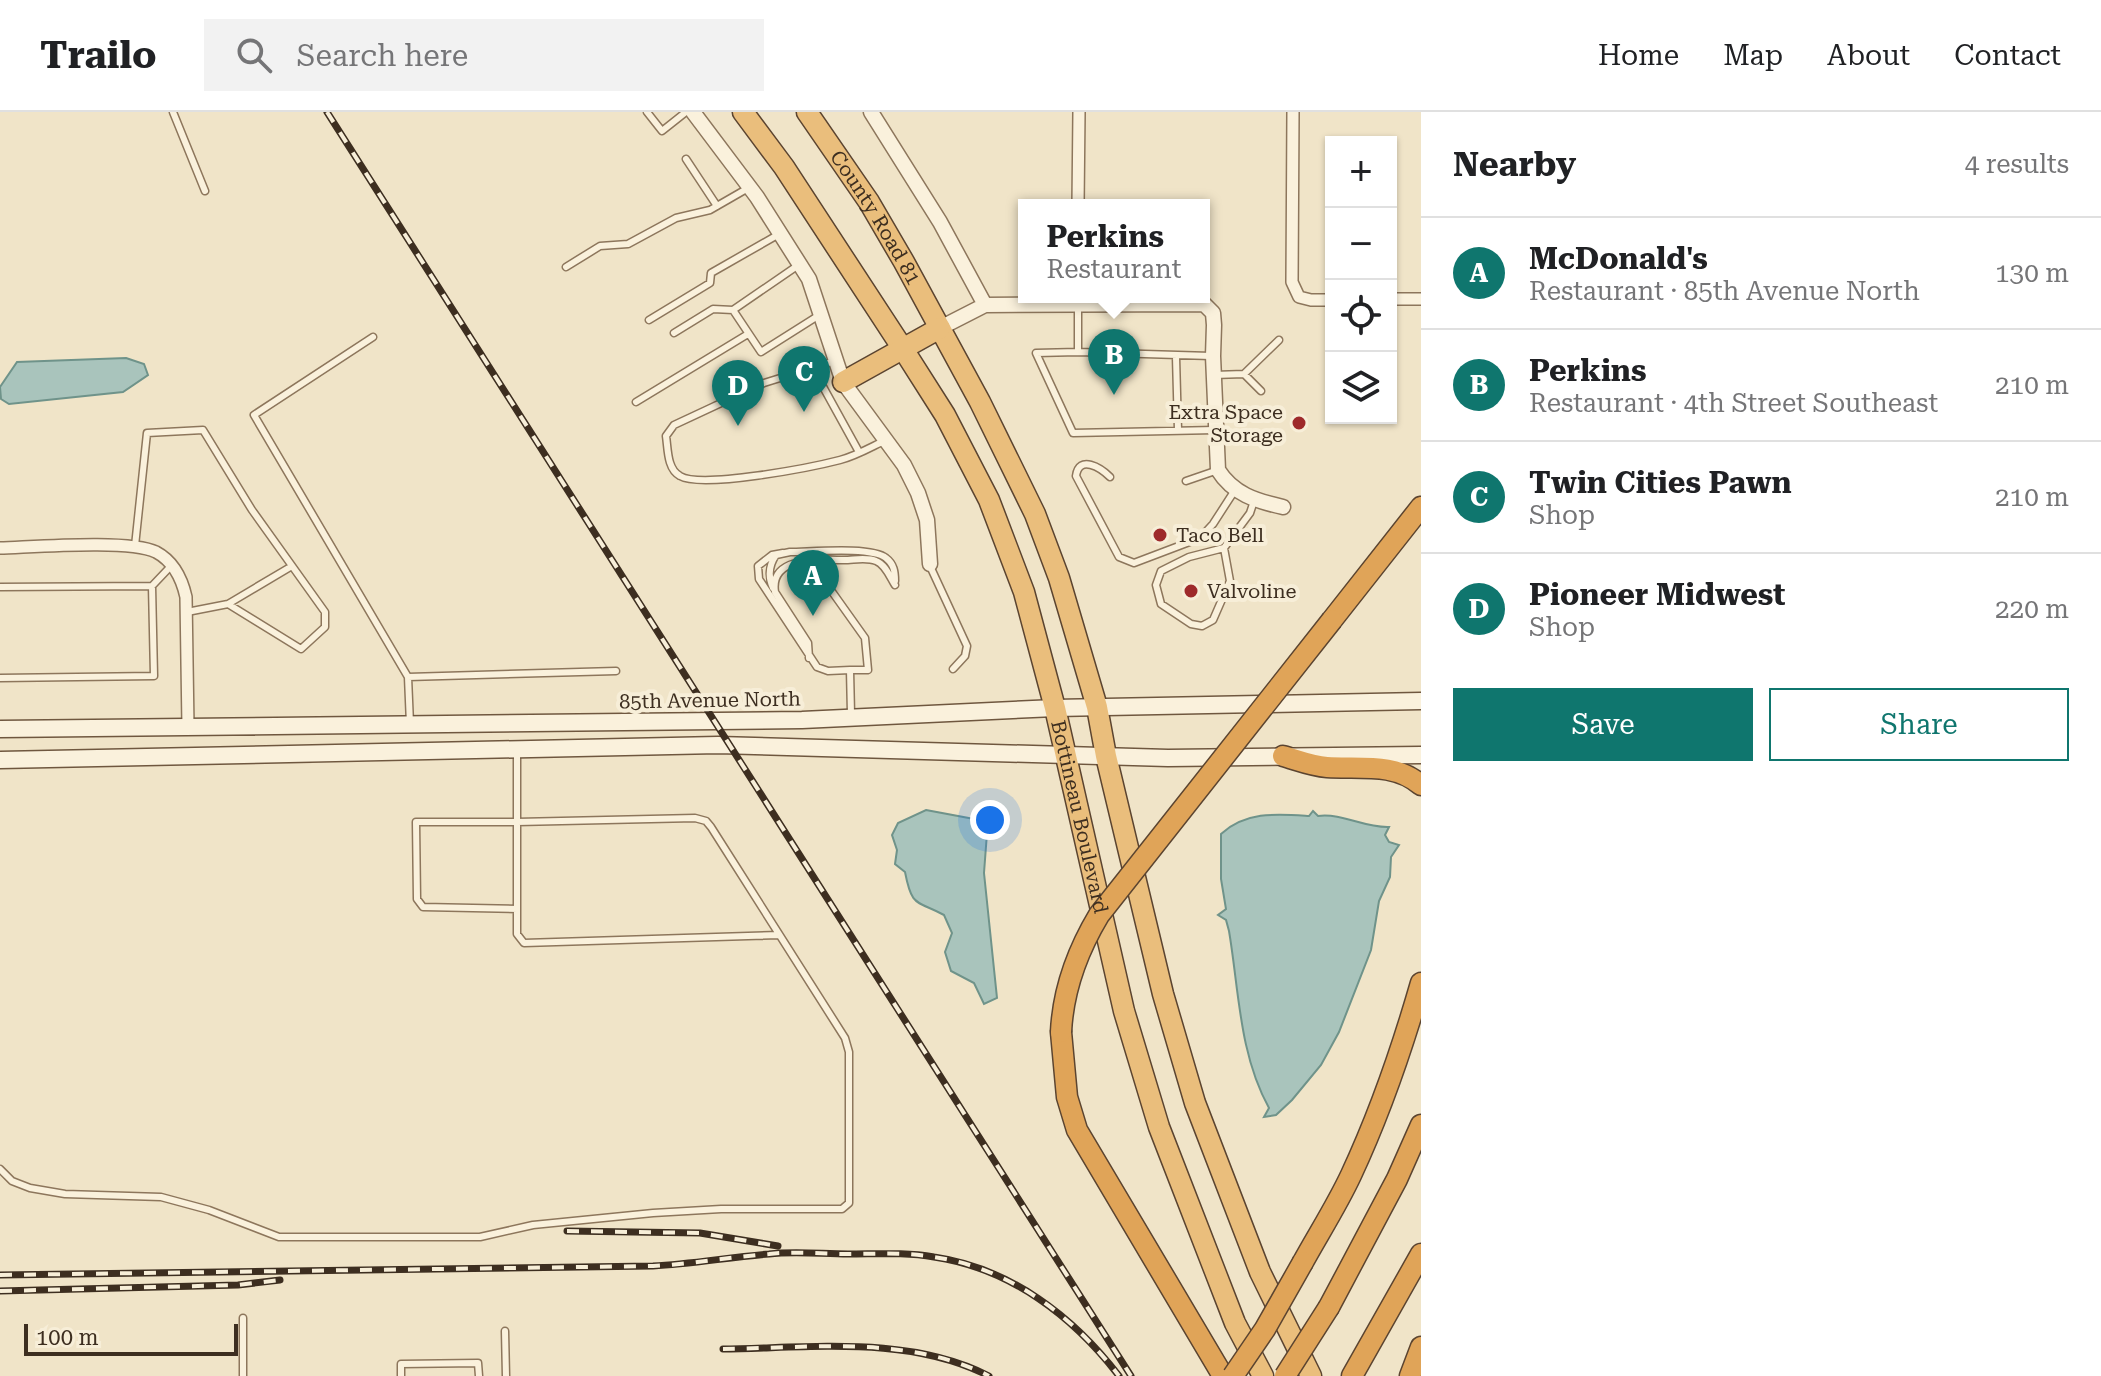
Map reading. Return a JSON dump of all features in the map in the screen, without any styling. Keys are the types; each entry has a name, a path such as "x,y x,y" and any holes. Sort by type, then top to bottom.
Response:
{"highway":[{"name":"Bottineau Boulevard","path":"743,112 857,276 945,415 989,500 1024,592 1055,708 1124,1011 1159,1127 1235,1323 1263,1376"},
{"name":"County Road 81","path":"807,112 869,202 940,328"},
{"name":"Bottineau Boulevard","path":"940,328 1035,514 1059,578 1097,707 1163,994 1195,1103 1260,1272 1311,1376"},
{"path":"843,382 940,328"},
{"path":"1223,1376 1077,1130 1067,1097 1061,1032 1073,972 1084,940 1099,915 1421,507"},
{"path":"1283,756 1323,766 1389,769 1404,773 1421,785"},
{"path":"1233,1376 1265,1329 1350,1177 1405,1039 1421,983"},
{"path":"1285,1376 1329,1307 1397,1179 1421,1125"},
{"path":"1356,1369 1421,1254"},
{"path":"1410,1376 1421,1347"}],"main road":[{"name":"85th Avenue North","path":"0,729 851,718 1055,708 1421,701"},
{"path":"516,722 517,747"},
{"path":"410,724 411,750"},
{"path":"0,760 730,745 1106,756 1421,755"}],"street":[{"path":"693,112 750,187 800,264 822,314 843,382 886,440 918,493 927,520 930,564"},
{"path":"871,112 940,222 985,305"},
{"path":"1078,199 1079,112"},
{"path":"1293,112 1292,282 1299,297 1325,300"},
{"path":"1397,299 1421,299"},
{"path":"940,328 985,305 1032,303"},
{"path":"1162,303 1204,304 1213,313 1218,470 1235,490 1254,501 1283,507"},
{"path":"0,548 135,546 158,553 172,565 182,581 187,612 188,727"}],"lane":[{"path":"173,112 205,191"},
{"path":"647,112 662,131 686,112"},
{"path":"686,159 717,206"},
{"path":"566,267 600,246 628,244 676,218 717,206 750,187"},
{"path":"649,320 710,283 711,273 781,233"},
{"path":"674,333 713,309 733,310 800,264"},
{"path":"1078,303 1078,352"},
{"path":"733,310 761,352 822,314"},
{"path":"636,402 748,334"},
{"path":"373,337 254,415 408,677 410,724"},
{"path":"1214,375 1244,374 1279,340"},
{"path":"1213,356 1036,353 1073,433 1215,430"},
{"path":"1176,357 1178,430"},
{"path":"835,361 764,383 669,429 666,436 670,461 676,473 695,480 820,464 844,459 886,440"},
{"path":"815,367 859,452"},
{"path":"1244,374 1261,391"},
{"path":"135,546 147,433 203,430 252,510 325,612 325,627 301,649 228,604"},
{"path":"1110,477 1102,469 1088,464 1081,465 1076,476 1119,557 1134,563 1200,538 1235,490"},
{"path":"1186,481 1218,470"},
{"path":"1224,548 1230,581 1213,620 1202,626 1191,624 1161,604 1156,585 1161,571 1189,557 1224,548 1250,513 1254,501"},
{"path":"783,553 776,555 772,562 770,577 775,592 808,643 809,658"},
{"path":"775,592 774,584 781,571 805,560 876,561 895,585 890,562 876,553 783,553 764,559 758,566 759,579 817,667 828,671 868,670 865,638 818,572"},
{"path":"930,564 931,573 967,646 965,656 953,669"},
{"path":"0,678 154,676 152,586 172,565"},
{"path":"187,612 228,604 292,566"},
{"path":"0,587 152,586"},
{"path":"850,670 851,718"},
{"path":"408,677 616,671"},
{"path":"517,747 517,934 524,943 779,935"},
{"path":"0,1169 12,1181 53,1192 161,1197 209,1210 279,1237 480,1237 533,1225 653,1213 721,1209 842,1209 849,1203 849,1052 845,1038 706,821 695,818 416,822 417,899 423,907 517,909"},
{"path":"243,1318 243,1376"},
{"path":"505,1331 506,1376"},
{"path":"401,1376 401,1364 478,1363 479,1376"}],"water":[{"path":"126,358 144,364 148,375 123,392 9,404 1,399 0,387 17,362"},
{"path":"926,810 974,819 983,824 987,833 984,873 997,998 984,1004 974,983 951,971 945,952 952,933 944,915 913,897 905,872 895,864 897,850 892,835 898,823"},
{"path":"1313,811 1318,816 1389,827 1385,835 1389,842 1399,845 1391,857 1390,877 1379,901 1371,950 1339,1032 1321,1065 1292,1100 1276,1115 1264,1117 1269,1108 1246,1044 1229,931 1226,920 1218,915 1226,909 1221,879 1221,834 1251,818 1309,816"}],"railway":[{"path":"327,112 1131,1376"},
{"path":"567,1231 700,1233 778,1246"},
{"path":"0,1275 653,1266 779,1253 912,1254 962,1263 988,1272 1038,1298 1081,1334 1119,1376"},
{"path":"0,1291 238,1285 280,1280"},
{"path":"723,1349 825,1346 893,1349 926,1354 989,1376"}],"place":[{"name":"Perkins","path":"1114,395"},
{"name":"Twin Cities Pawn","path":"804,412"},
{"name":"Extra Space Storage","path":"1299,423"},
{"name":"Pioneer Midwest","path":"738,426"},
{"name":"Taco Bell","path":"1160,535"},
{"name":"Valvoline","path":"1191,591"},
{"name":"McDonald's","path":"813,616"}]}
